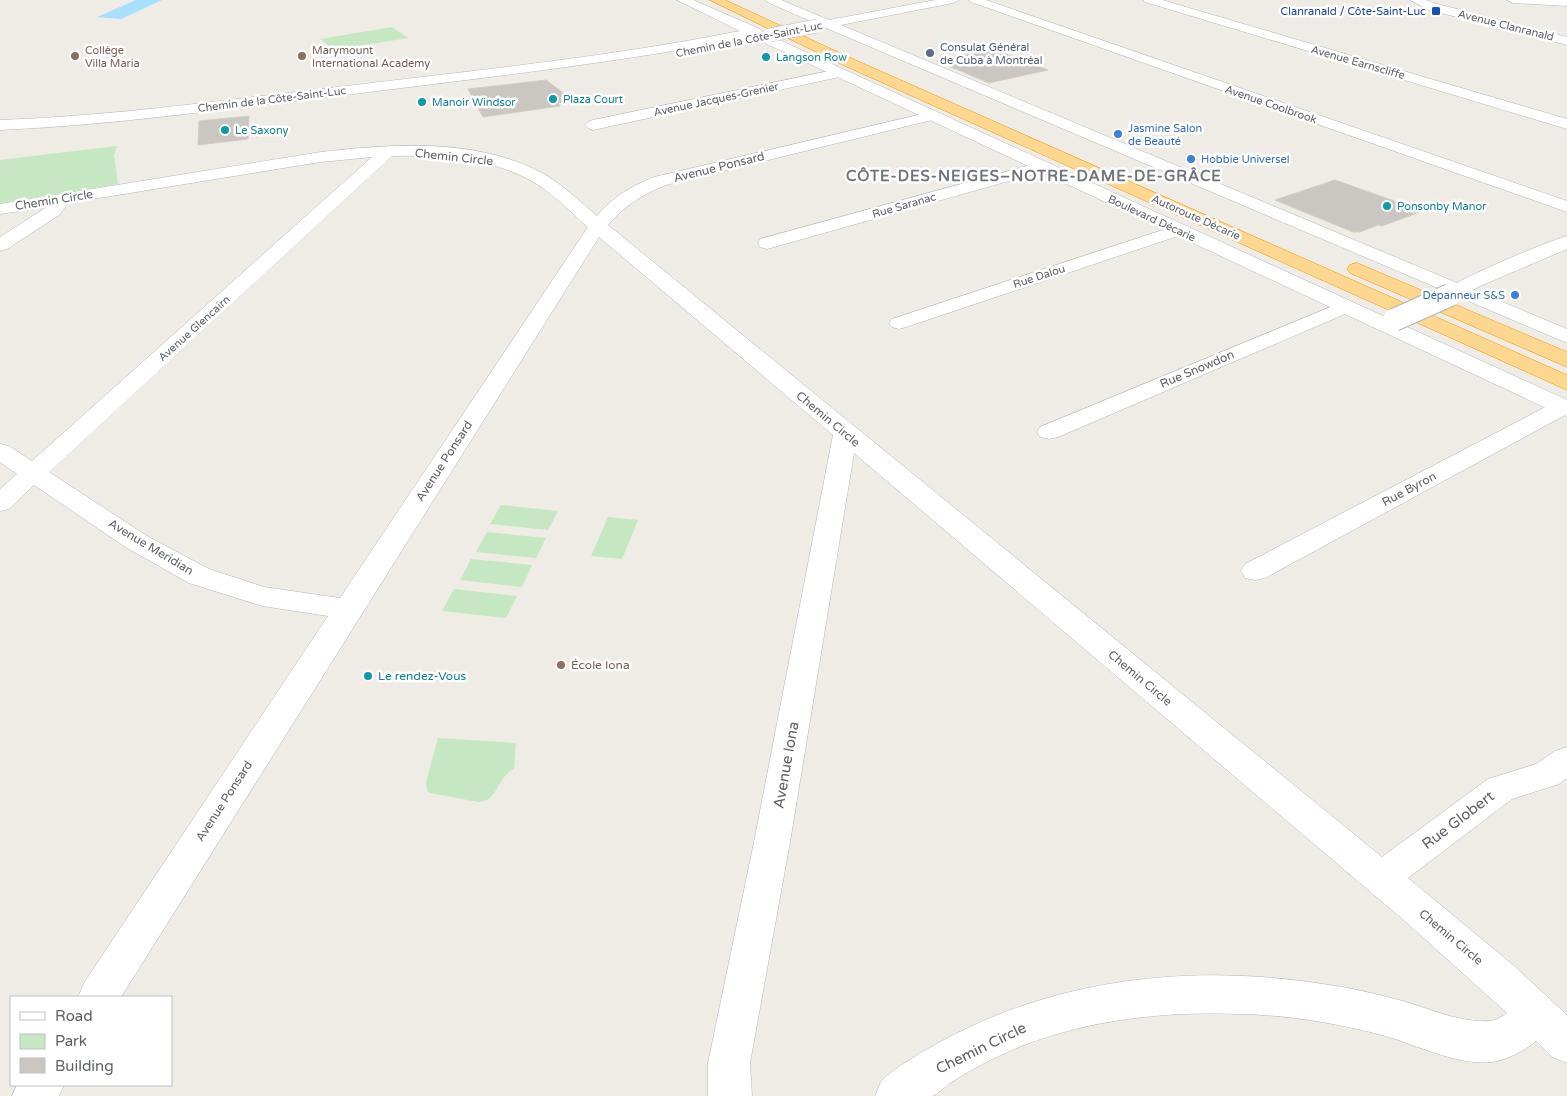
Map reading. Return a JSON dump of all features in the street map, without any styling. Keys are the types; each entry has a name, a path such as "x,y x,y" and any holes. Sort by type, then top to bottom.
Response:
{"highway":[{"name":"Autoroute Décarie","path":"716,0 1566,400"},
{"path":"743,0 802,28 1127,169"},
{"path":"1340,261 1567,360"}],"street":[{"name":"Boulevard Décarie","path":"683,0 760,34 931,116 1345,307 1389,323 1566,400"},
{"path":"770,0 816,23 1454,292 1567,337"},
{"name":"Chemin de la Côte-Saint-Luc","path":"816,23 914,0"},
{"name":"Chemin de la Côte-Saint-Luc","path":"0,125 108,118 543,67 633,59 816,23 953,0"},
{"name":"Avenue Coolbrook","path":"975,0 1567,207"},
{"name":"Avenue Earnscliffe","path":"1149,0 1567,124"},
{"name":"Avenue Clanranald","path":"1416,0 1433,7 1567,41"},
{"path":"1513,0 1567,2"},
{"name":"Avenue Jacques-Grenier","path":"594,125 839,73"},
{"name":"Avenue Ponsard","path":"99,996 597,227 619,201 654,183 931,116"},
{"name":"Chemin Circle","path":"0,209 321,157 387,152 458,155 510,165 540,179 1381,878 1499,978 1567,1043"},
{"name":"Avenue Glencairn","path":"0,503 387,152"},
{"name":"Rue Saranac","path":"767,244 1042,167"},
{"path":"0,245 53,211 59,205 60,199"},
{"name":"Rue Dalou","path":"899,323 1178,230"},
{"path":"1389,323 1567,242"},
{"name":"Rue Snowdon","path":"1049,432 1345,307"},
{"name":"Rue Byron","path":"1255,571 1566,400"},
{"name":"Avenue Iona","path":"730,1096 729,1063 772,842 846,434"},
{"name":"Avenue Meridian","path":"0,451 137,542 199,576 262,596 348,609"},
{"name":"Rue Globert","path":"1381,878 1500,789 1546,774 1567,760"},
{"name":"Chemin Circle","path":"897,1096 954,1057 1011,1030 1070,1012 1172,994 1250,995 1318,1002 1387,1017 1470,1040 1490,1041 1503,1039 1535,1014"}],"green space":[{"path":"392,27 408,38 334,50 320,39"},
{"path":"117,146 114,155 118,184 0,203 0,160"},
{"path":"501,505 558,511 548,530 490,524"},
{"path":"608,517 638,520 622,559 591,556"},
{"path":"487,532 546,538 536,558 476,552"},
{"path":"471,559 532,565 522,587 460,580"},
{"path":"454,589 517,596 506,618 442,611"},
{"path":"438,738 516,743 514,769 504,777 494,793 485,801 478,802 430,793 427,791 426,782"}],"water":[{"path":"136,0 162,0 121,19 97,17"}],"building":[{"path":"993,49 1048,70 989,83 937,61"},
{"name":"Plaza Court","path":"546,80 573,100 558,103 560,106 483,117 468,89"},
{"name":"Le Saxony","path":"249,116 248,139 198,145 199,121"},
{"name":"Ponsonby Manor","path":"1335,180 1411,207 1408,207 1420,212 1382,226 1378,225 1360,232 1353,232 1275,200"}],"place":[{"name":"Clanranald / Côte-Saint-Luc","path":"1436,11"},
{"name":"Consulat Général de Cuba à Montréal","path":"930,53"},
{"name":"Collège Villa Maria","path":"75,56"},
{"name":"Marymount International Academy","path":"302,56"},
{"name":"Langson Row","path":"766,57"},
{"name":"Plaza Court","path":"553,99"},
{"name":"Manoir Windsor","path":"422,102"},
{"name":"Le Saxony","path":"225,130"},
{"name":"Jasmine Salon de Beauté","path":"1118,134"},
{"name":"Hobbie Universel","path":"1191,159"},
{"name":"Ponsonby Manor","path":"1387,206"},
{"name":"Dépanneur S&S","path":"1515,295"},
{"name":"École Iona","path":"561,665"},
{"name":"Le rendez-Vous","path":"368,676"}],"district":[{"name":"CÔTE-DES-NEIGES–NOTRE-DAME-DE-GRÂCE","path":"1034,176"}]}
